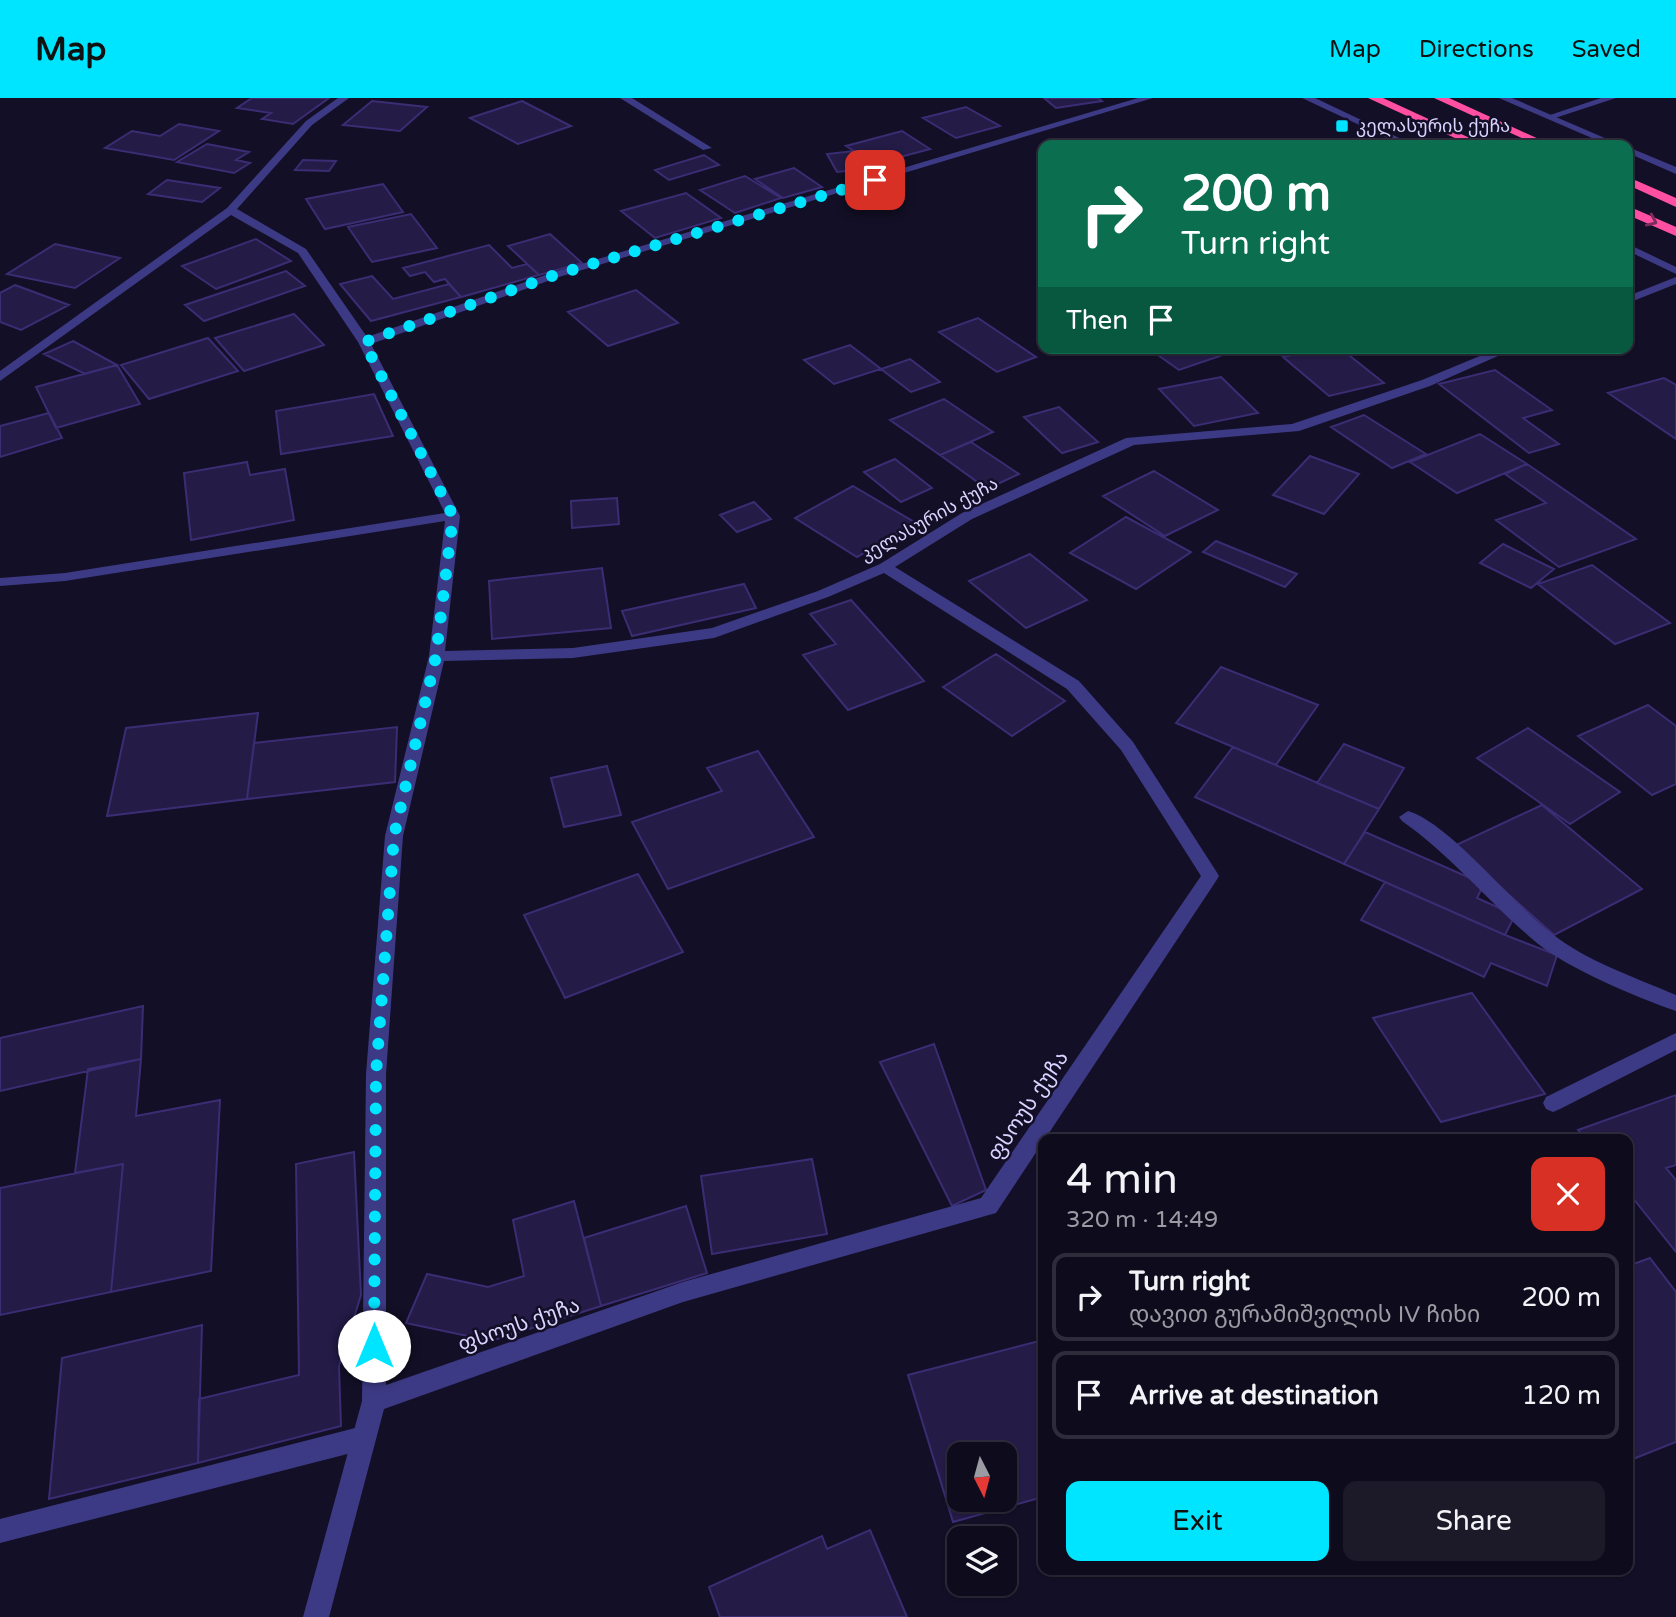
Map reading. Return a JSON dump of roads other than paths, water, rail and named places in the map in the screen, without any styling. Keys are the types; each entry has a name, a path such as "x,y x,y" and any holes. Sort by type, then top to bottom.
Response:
{"highway":[{"path":"1374,98 1468,140"},
{"path":"1440,98 1535,140"},
{"path":"1633,183 1676,203"},
{"path":"1633,212 1676,232"}],"street":[{"path":"0,377 232,210 309,123 344,98"},
{"path":"625,98 707,148"},
{"path":"364,342 555,275 1148,98"},
{"path":"1307,98 1398,140"},
{"path":"1504,98 1604,140"},
{"path":"1549,117 1611,98"},
{"path":"1633,152 1676,171"},
{"path":"232,210 302,251 364,342 453,516 436,656 394,836 376,1074 374,1401 316,1617"},
{"path":"1633,250 1676,271"},
{"path":"1633,298 1676,280"},
{"name":"კელასურის ქუჩა","path":"436,656 573,653 714,633 823,594 885,567 967,516 1131,441 1294,428 1426,383 1496,354"},
{"path":"0,582 65,577 453,516"},
{"name":"ფსოუს ქუჩა","path":"374,1401 683,1292 988,1206 1210,876 1127,746 1073,685 885,567"},
{"path":"1408,817 1437,837 1545,939 1597,969 1676,1003"},
{"path":"1553,1103 1676,1041"},
{"path":"0,1531 363,1438"}],"place":[{"name":"კელასურის ქუჩა","path":"1342,126"}]}
